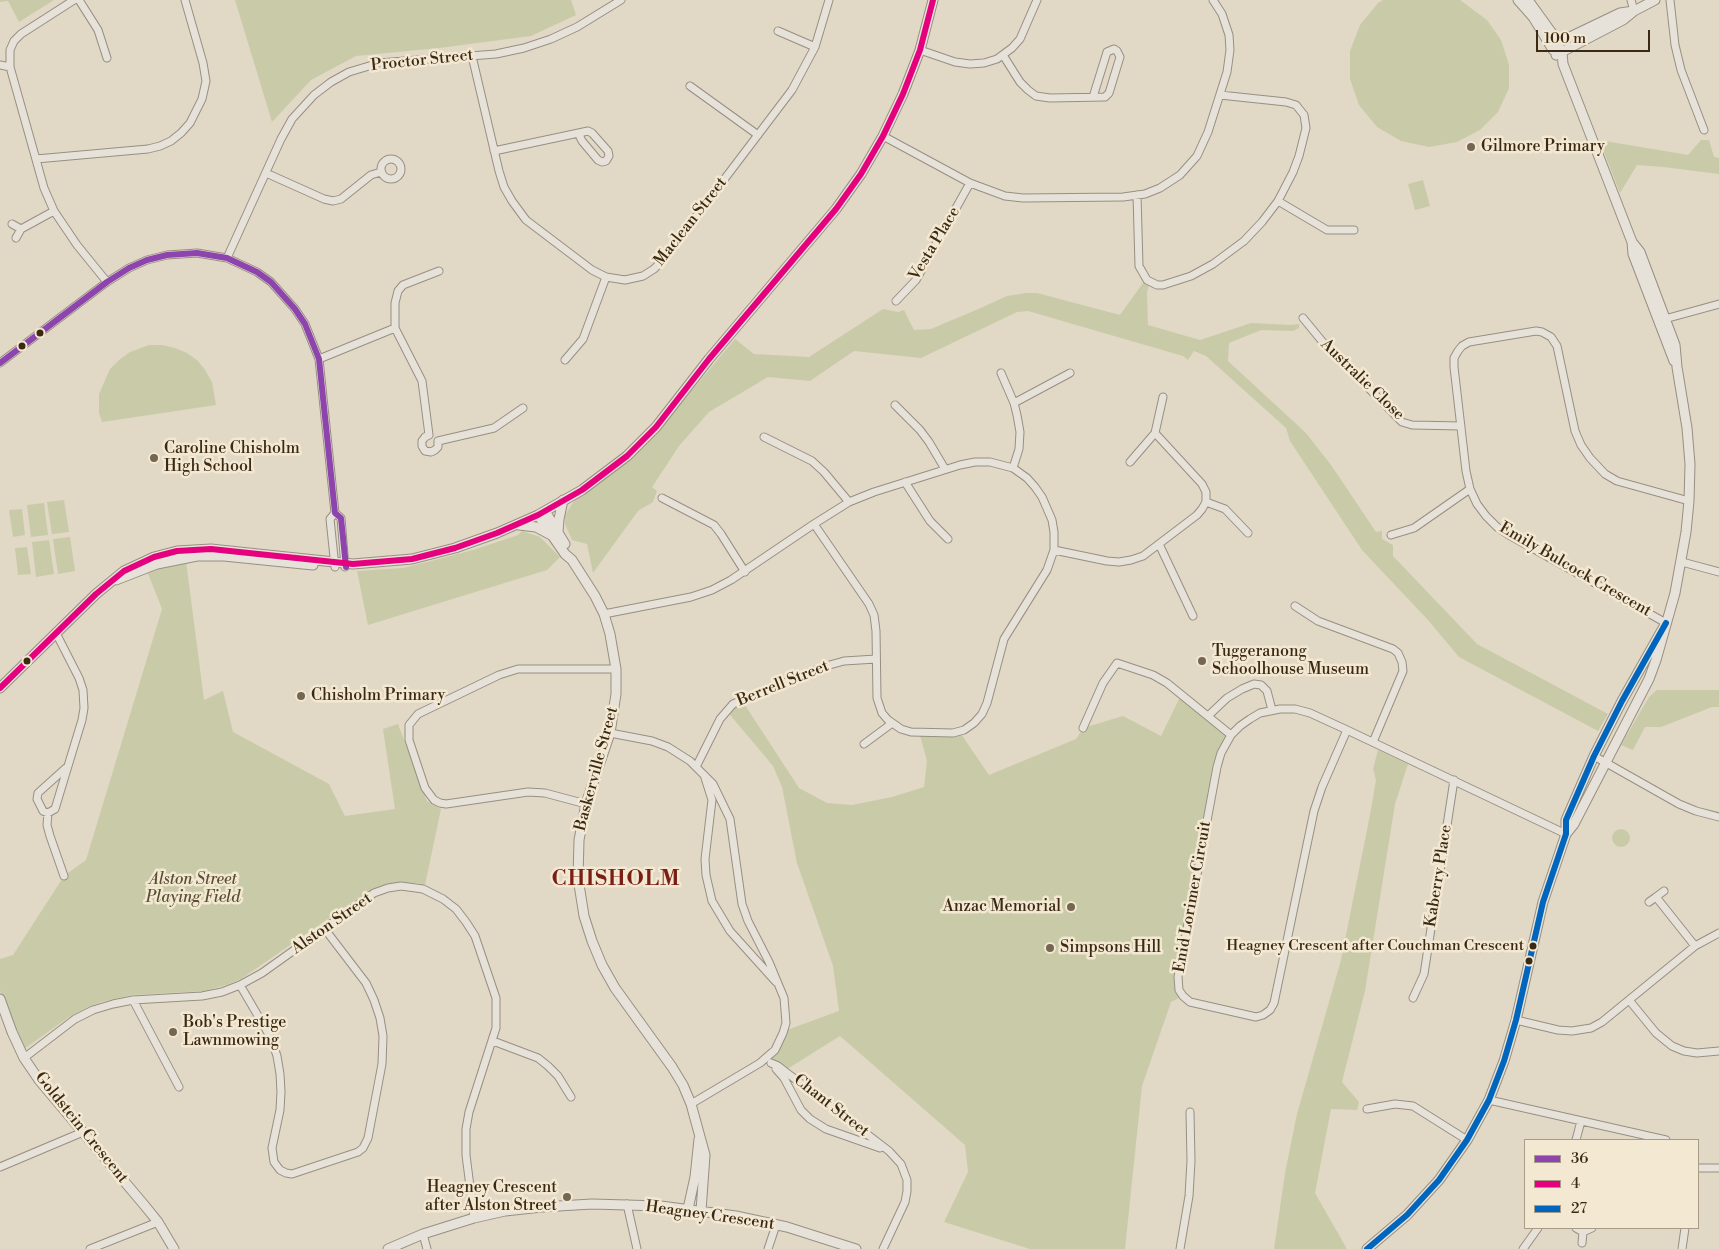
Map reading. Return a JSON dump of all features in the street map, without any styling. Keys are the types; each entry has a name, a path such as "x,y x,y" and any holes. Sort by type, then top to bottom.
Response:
{"street":[{"path":"74,0 21,34 14,41 10,50 10,67 44,188 54,211 76,245 107,282"},
{"path":"79,0 98,30 108,58"},
{"path":"36,159 148,149 171,141 182,133 190,123 202,99 206,81 203,63 185,0"},
{"name":"Proctor Street","path":"227,258 292,119 314,95 331,82 349,72 379,64 496,54 524,48 551,39 577,27 608,3 621,0"},
{"name":"Maclean Street","path":"472,56 494,151 504,187 512,201 521,214 538,229 592,270 606,277 625,280 637,278 654,269 663,260 792,90 816,47 829,0"},
{"path":"0,688 96,594 124,571 148,559 177,551 195,549 227,550 348,565 412,559 476,541 518,525 582,490 612,468 656,427 709,359 836,209 861,174 883,136 903,94 920,50 933,0"},
{"path":"920,50 955,62 970,64 984,63 1003,56 1020,39 1037,0"},
{"path":"883,136 970,183 996,194 1022,198 1137,195 1160,188 1180,175 1192,163 1205,140 1227,72 1230,50 1227,28 1222,14 1213,0"},
{"path":"1518,0 1554,44"},
{"path":"1528,0 1559,54 1632,242 1640,252 1662,320 1675,345 1687,428 1690,464 1689,501 1682,562 1656,660 1649,679 1606,763 1574,824 1566,834"},
{"path":"1631,0 1634,11"},
{"path":"1559,54 1623,20 1634,11 1655,0"},
{"path":"1670,0 1675,45 1681,70 1704,130"},
{"path":"1554,44 1620,13 1634,11"},
{"path":"778,31 816,47"},
{"path":"1003,56 1020,82 1036,96 1050,98 1104,97 1109,93 1120,58 1114,49 1107,52 1092,97"},
{"path":"0,66 10,67"},
{"path":"690,86 758,135"},
{"path":"1137,195 1139,266 1147,280 1157,285 1164,285 1190,276 1224,257 1244,241 1262,222 1278,201 1293,172 1306,128 1304,115 1296,105 1286,102 1220,95"},
{"path":"494,151 588,130 609,153 606,161 598,160 582,141 580,137 581,132"},
{"path":"266,172 324,199 333,201 341,200 371,175 381,172"},
{"name":"Vesta Place","path":"896,301 916,280 970,183"},
{"path":"1278,201 1327,230 1354,230"},
{"path":"16,238 21,229 54,211"},
{"path":"12,224 21,229"},
{"path":"0,363 107,282 129,268 147,260 167,255 197,253 227,258 257,272 284,295 304,324 318,359 335,513 341,518 348,565"},
{"path":"430,435 422,381 395,328 395,303 398,291 403,285 439,271"},
{"path":"565,360 583,339 606,277"},
{"path":"1662,320 1719,304"},
{"name":"Australie Close","path":"1303,318 1326,346 1402,422 1412,425 1461,426"},
{"path":"318,359 395,328"},
{"name":"Emily Bulcock Crescent","path":"1666,622 1497,527 1486,516 1470,490 1466,471 1454,367 1454,358 1458,351 1469,342 1536,331 1551,337 1558,346 1575,431 1581,445 1594,464 1605,474 1624,483 1689,501"},
{"path":"1001,373 1014,403 1020,432 1019,449 1013,468"},
{"path":"1014,403 1070,373"},
{"path":"1130,462 1155,433 1162,397"},
{"path":"895,404 920,430 945,469"},
{"path":"438,442 494,428 523,408"},
{"path":"1054,550 1107,561 1131,560 1143,556 1197,515 1206,502 1206,492 1202,484 1155,433"},
{"path":"430,435 435,436 438,442 438,447 431,452 425,451 422,446 422,441 430,435"},
{"path":"764,437 812,461 824,472 849,502"},
{"path":"604,614 691,597 712,590 745,572 814,524 849,502 945,469 975,462 998,463 1013,468 1027,478 1035,487 1048,508 1054,532 1054,550 1047,570 1004,638 987,703 982,714 974,724 954,733 911,732 891,724 878,703 874,615 869,604 814,524"},
{"path":"905,482 930,521 948,539"},
{"path":"1391,534 1414,528 1470,490"},
{"path":"662,498 714,526 745,572"},
{"path":"518,525 536,527 556,535 563,500"},
{"path":"1206,502 1225,509 1248,533"},
{"path":"335,513 330,519 335,564"},
{"name":"Baskerville Street","path":"541,513 595,596 604,614 610,634 616,669 616,694 610,732 586,804 579,840 578,878 584,916 602,965 615,988 672,1067 690,1104 699,1139 694,1184 688,1209"},
{"path":"1158,544 1193,616"},
{"path":"1682,562 1719,572"},
{"path":"1295,606 1318,621 1393,649 1398,653 1403,671 1373,742"},
{"path":"1367,1249 1424,1198 1449,1167 1489,1100 1504,1061 1516,1020 1544,902 1566,834 1566,820 1594,756 1666,622"},
{"path":"48,813 55,809 82,720 84,702 80,678 56,633"},
{"name":"Berrell Street","path":"699,769 720,719 733,704 826,666 844,661 876,659"},
{"path":"1083,728 1103,683 1117,664 1153,675 1231,735"},
{"path":"586,804 545,793 528,792 446,804 440,803 434,800 425,788 409,740 409,725 418,714 499,675 518,669 616,669"},
{"path":"1208,716 1227,698 1254,684 1261,686 1266,691 1272,710"},
{"name":"Enid Lorimer Circuit","path":"1347,730 1322,787 1314,811 1276,999 1270,1010 1264,1015 1248,1017 1190,1002 1183,996 1178,984 1217,767 1221,753 1231,735 1250,718 1260,713 1272,710 1295,709 1310,713 1347,730 1373,742 1454,780 1566,834"},
{"path":"864,744 891,724"},
{"path":"610,732 652,741 675,751 699,769 713,784 730,818 742,904 748,921 781,988 786,1008 786,1024 780,1042 769,1061 690,1104"},
{"path":"1594,756 1678,804 1719,817"},
{"path":"48,813 41,808 37,798 38,793 68,766"},
{"path":"699,769 708,785 712,800 705,859 706,876 712,901 730,931 781,988"},
{"name":"Kaberry Place","path":"1413,998 1424,974 1454,780"},
{"path":"48,813 47,825 64,876"},
{"name":"Alston Street","path":"24,1058 75,1019 106,1006 133,1000 202,996 222,992 240,985 262,973 374,893 402,886 423,889 443,899 456,909 466,922 475,936 496,998 496,1028 469,1112 466,1129 466,1155 474,1218"},
{"path":"1649,902 1664,891"},
{"path":"1656,896 1694,946"},
{"path":"240,985 271,1038 277,1056 282,1092 272,1148 274,1162 280,1170 292,1174 358,1152 363,1148 368,1138 382,1064 383,1036 380,1018 366,983 324,928"},
{"path":"1516,1020 1558,1030 1584,1030 1602,1022 1694,946 1719,933"},
{"path":"133,1000 179,1087"},
{"path":"1629,1000 1656,1033 1672,1046 1697,1054 1719,1051"},
{"name":"Goldstein Crescent","path":"1,1002 24,1058 39,1080 158,1222 174,1249"},
{"path":"493,1041 538,1058 558,1076 571,1097"},
{"name":"Chant Street","path":"769,1061 784,1078 801,1110 810,1119 826,1129 889,1152"},
{"name":"Chant Street","path":"769,1061 778,1066 897,1159 907,1180 908,1191 884,1249"},
{"path":"1489,1100 1662,1139"},
{"path":"1367,1110 1394,1104 1413,1106 1466,1140"},
{"path":"1180,1249 1189,1196 1191,1161 1190,1112"},
{"path":"1576,1139 1581,1121"},
{"path":"0,1167 83,1132"},
{"name":"Baskerville Street","path":"699,1139 704,1146 705,1155 701,1211"},
{"path":"1699,1168 1719,1168"},
{"name":"Heagney Crescent","path":"388,1249 423,1234 474,1218 505,1211 584,1204 627,1204 688,1209 776,1225 856,1249"},
{"path":"627,1204 638,1249"},
{"path":"90,1249 158,1222"},
{"path":"768,1249 776,1225"},
{"path":"1523,1249 1537,1229"},
{"path":"1578,1229 1583,1232"},
{"path":"1583,1232 1590,1229"},
{"path":"1682,1249 1686,1229"},
{"path":"1582,1243 1583,1232"},
{"path":"423,1234 427,1249"}],"green space":[{"path":"0,0 54,0 19,22 8,1 0,2"},
{"path":"235,0 571,0 576,15 531,36 356,56 311,80 272,122"},
{"path":"1383,0 1460,0 1487,20 1501,40 1509,65 1509,88 1498,112 1480,130 1457,142 1429,147 1401,141 1377,127 1359,105 1350,79 1350,51 1360,25 1378,3"},
{"path":"1599,140 1688,155 1701,140 1709,140 1714,157 1719,158 1719,174 1637,165 1620,193"},
{"path":"1423,180 1430,206 1415,210 1408,184"},
{"path":"1145,280 1149,284 1147,293 1148,325 1200,340 1251,323 1299,324 1299,328 1293,331 1261,330 1229,343 1228,361 1306,433 1331,465 1376,532 1382,531 1382,539 1393,545 1393,556 1477,644 1608,714 1598,731 1459,657 1428,620 1362,550 1290,441 1286,428 1206,356 1194,351 1188,360 1183,356 1028,311 1017,312 921,358 854,351 810,381 768,377 709,412 679,446 652,487 657,491 653,502 638,511 593,573 587,544 572,540 565,524 565,515 574,501 620,468 654,435 735,339 754,354 809,357 883,309 898,312 904,310 914,330 931,329 1007,296 1026,293 1037,293 1120,315"},
{"path":"149,345 175,348 187,353 198,361 212,382 216,405 102,422 99,413 99,394 110,369 130,352"},
{"path":"64,500 69,532 52,534 47,502"},
{"path":"44,503 48,535 31,537 27,505"},
{"path":"22,509 25,535 13,537 9,510"},
{"path":"522,531 540,537 560,557 547,570 368,625 357,571 403,568 473,550 518,535"},
{"path":"70,537 75,571 58,574 53,539"},
{"path":"49,540 54,574 36,577 32,542"},
{"path":"27,547 31,574 18,575 15,548"},
{"name":"Alston Street Playing Field","path":"186,561 204,700 223,691 233,732 329,784 345,816 395,809 383,729 398,724 427,801 441,809 425,885 398,883 377,887 358,898 241,979 229,984 205,991 132,995 101,1002 69,1017 24,1049 5,1014 0,990 0,959 13,955 64,876 86,860 162,609 147,571"},
{"path":"1657,690 1719,690 1719,707 1712,707 1661,727 1645,727 1633,750 1621,745 1649,697"},
{"name":"Simpsons Hill","path":"1181,695 1231,735 1221,753 1178,977 1183,996 1171,1002 1142,1086 1125,1249 1030,1249 944,1222 968,1172 965,1145 840,1036 784,1071 767,1059 784,1031 839,1011 833,966 797,863 782,787 773,766 726,710 741,699 799,788 827,803 852,805 892,797 924,787 927,761 919,732 959,731 989,775 1076,739 1083,728 1123,716 1161,736"},
{"path":"1378,750 1408,764 1395,804 1365,991 1342,1082 1359,1102 1357,1110 1331,1109 1315,1193 1347,1249 1274,1249 1285,1173 1297,1114 1341,960 1370,815 1376,780 1373,769"},
{"path":"1617,829 1625,829 1630,834 1628,845 1617,847 1612,842 1612,834"}],"transit line":[{"name":"4","path":"0,688 96,594 124,571 154,557 177,551 211,549 353,564 412,559 455,548 497,533 538,515 582,490 627,456 656,427 709,359 836,209 861,174 883,136 903,94 920,50 933,0"},
{"name":"36","path":"0,363 107,282 129,268 147,260 167,255 197,253 227,258 257,272 271,282 295,309 305,324 319,359 335,513 341,518 346,567"},
{"name":"27","path":"1367,1249 1407,1215 1439,1180 1467,1140 1489,1100 1504,1061 1516,1020 1543,902 1566,834 1566,820 1594,756 1622,701 1666,623"}],"place":[{"name":"Gilmore Primary","path":"1471,147"},
{"name":"Caroline Chisholm High School","path":"154,458"},
{"name":"Tuggeranong Schoolhouse Museum","path":"1202,661"},
{"name":"Chisholm Primary","path":"301,696"},
{"name":"Anzac Memorial","path":"1071,907"},
{"name":"Heagney Crescent after Couchman Crescent","path":"1533,946"},
{"name":"Simpsons Hill","path":"1050,948"},
{"name":"Bob's Prestige Lawnmowing","path":"173,1032"},
{"name":"Heagney Crescent after Alston Street","path":"567,1197"}],"district":[{"name":"CHISHOLM","path":"616,880"}]}
